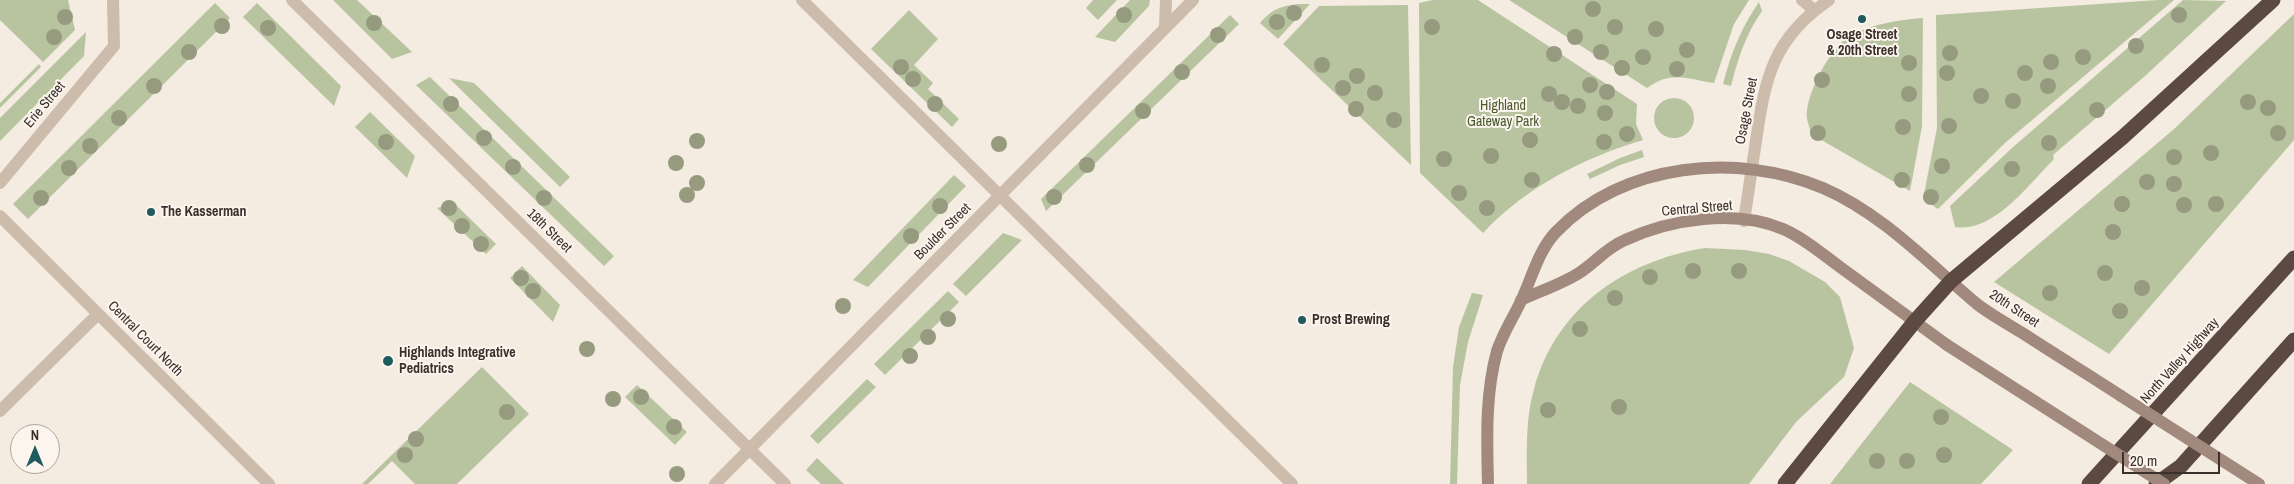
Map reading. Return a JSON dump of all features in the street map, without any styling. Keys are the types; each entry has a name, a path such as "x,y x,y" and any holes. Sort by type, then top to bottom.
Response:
{"highway":[{"path":"1786,484 1915,321 1951,281 2123,137 2274,0"},
{"name":"North Valley Highway","path":"2089,484 2294,258"},
{"path":"2156,484 2181,466 2294,340"}],"main road":[{"path":"1488,484 1487,422 1493,371 1504,333 1521,300 1535,266 1555,233 1580,210 1616,190 1654,176 1691,168 1752,170"},
{"name":"20th Street","path":"1752,170 1791,177 1824,188 1860,209 1899,235 1979,306 2259,484"},
{"name":"Central Street","path":"1521,300 1579,273 1600,254 1623,240 1655,228 1723,219 1744,221"},
{"path":"1744,221 1770,224 1802,239 1947,345 2164,484"}],"street":[{"name":"Erie Street","path":"0,183 114,46 112,0"},
{"name":"18th Street","path":"292,0 785,484"},
{"path":"802,0 1292,484"},
{"path":"1165,27 1166,0"},
{"name":"Boulder Street","path":"715,484 1192,0"},
{"path":"1802,0 1814,10"},
{"name":"Osage Street","path":"1744,221 1761,105 1768,77 1784,44 1794,30 1814,10 1829,0"},
{"name":"Central Court North","path":"0,216 269,484"},
{"path":"0,411 98,314"}],"green space":[{"path":"0,0 68,0 75,30 43,62 0,20"},
{"path":"333,0 357,0 412,52 392,59"},
{"path":"1093,0 1117,0 1098,20 1086,8"},
{"path":"1130,0 1150,0 1149,6 1115,42 1095,37"},
{"name":"Highland Gateway Park","path":"1433,0 1478,0 1637,104 1636,124 1643,140 1577,165 1557,176 1518,202 1483,233 1420,173 1419,3"},
{"path":"1509,0 1749,0 1734,24 1714,83 1672,77 1656,82 1647,88"},
{"path":"2174,0 2005,143 1938,209 1923,199 1937,128 1936,15"},
{"path":"2183,0 2226,1 2145,76 2053,155 2054,159 2010,205 1997,215 1983,222 1969,227 1955,227 1950,206 2012,148"},
{"path":"1759,2 1762,11 1751,28 1743,47 1731,86 1723,84 1737,41"},
{"path":"215,3 230,18 28,219 13,204"},
{"path":"257,3 341,86 334,106 243,17"},
{"path":"1299,4 1310,4 1278,39 1260,23 1277,9"},
{"path":"1408,5 1411,165 1283,44 1319,6"},
{"path":"909,10 938,39 914,65 933,83 928,89 959,119 952,127 871,49"},
{"path":"2294,14 2294,140 2109,354 1994,282 2174,129"},
{"path":"1230,15 1239,24 1046,211 1041,199"},
{"path":"1923,18 1922,126 1910,191 1811,134 1807,119 1807,109 1820,72 1827,60 1843,41 1859,31 1877,25"},
{"path":"86,32 84,56 0,141 0,118"},
{"path":"39,64 41,67 0,108 0,103"},
{"path":"430,77 614,256 604,266 416,85"},
{"path":"449,78 474,83 570,177 560,187"},
{"path":"1674,98 1688,104 1694,118 1688,132 1674,138 1660,132 1654,118 1660,104"},
{"path":"370,112 415,156 407,178 355,127"},
{"path":"1642,150 1644,157 1620,165 1590,179 1587,174 1620,158"},
{"path":"954,175 966,186 868,287 853,280"},
{"path":"454,203 496,244 486,254 437,208"},
{"path":"1003,233 1022,240 966,296 953,284"},
{"path":"1705,248 1745,250 1769,254 1789,261 1825,282 1840,297 1854,348 1844,377 1796,422 1749,484 1527,484 1527,436 1534,389 1544,360 1576,312 1597,293 1621,277 1647,264 1675,254"},
{"path":"522,266 560,305 553,322 510,278"},
{"path":"948,291 959,302 885,375 874,364"},
{"path":"1472,293 1483,295 1468,342 1460,385 1457,484 1450,484 1453,367 1459,327"},
{"path":"482,367 529,414 457,484 415,484 392,461 368,484 362,484"},
{"path":"867,379 876,387 818,444 810,436"},
{"path":"1910,382 2013,450 1981,484 1830,484"},
{"path":"637,385 687,432 675,445 625,397"},
{"path":"817,458 844,484 821,484 806,470"}],"place":[{"name":"Osage Street & 20th Street","path":"1862,19"},
{"name":"The Kasserman","path":"151,212"},
{"name":"Prost Brewing","path":"1302,320"},
{"name":"Highlands Integrative Pediatrics","path":"388,361"}]}
